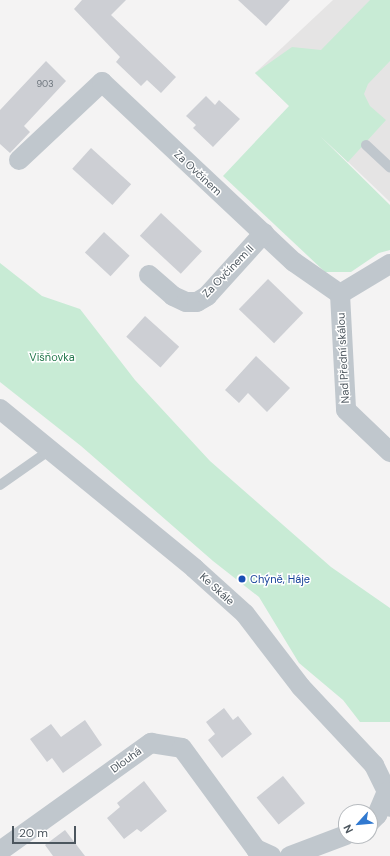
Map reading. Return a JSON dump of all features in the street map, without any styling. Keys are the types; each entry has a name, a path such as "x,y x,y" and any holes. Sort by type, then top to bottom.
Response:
{"street":[{"name":"Za Ovčínem","path":"19,160 102,82 294,262 340,294"},
{"name":"Za Ovčínem II","path":"149,275 174,296 186,302 197,302 207,296 264,233"},
{"path":"340,294 390,264"},
{"name":"Nad Přední skálou","path":"340,294 346,410 390,452"},
{"name":"Ke Skále","path":"0,409 194,568 245,614 301,687 374,765 389,797"},
{"name":"Dlouhá","path":"0,851 151,743 182,748 256,849 271,856"},
{"path":"378,814 389,797"},
{"path":"290,856 338,838"}],"lane":[{"path":"366,145 390,167"},
{"path":"0,485 50,450"}],"shaded area":[{"path":"333,0 390,0 390,202 255,73"}],"green space":[{"path":"370,0 390,0 390,61 368,84 364,94 370,106 386,120 348,162 320,136 390,205 390,250 379,253 351,272 325,272 223,176 289,106 255,73 292,47 321,50"},
{"name":"Višňovka","path":"0,263 42,296 80,309 135,380 210,461 331,567 390,608 390,722 360,722 343,700 299,663 259,597 213,561 81,446 0,382"}],"building":[{"path":"82,0 126,0 111,15 176,77 161,93 147,80 141,86 116,62 120,57 74,9"},
{"path":"238,0 290,0 266,26"},
{"path":"46,61 66,81 24,126 30,132 10,153 0,144 0,110"},
{"path":"206,96 215,105 219,100 240,119 213,147 193,128 196,125 186,116"},
{"path":"91,148 131,184 112,205 72,169"},
{"path":"161,213 202,251 181,274 140,236"},
{"path":"104,232 130,256 111,276 85,252"},
{"path":"268,279 303,313 274,343 239,309"},
{"path":"145,316 179,347 160,368 126,337"},
{"path":"256,356 290,388 267,412 248,393 239,403 225,390"},
{"path":"224,708 233,720 238,716 252,734 222,758 208,740 215,734 206,722"},
{"path":"85,720 102,745 63,773 52,758 47,762 30,739 51,724 61,737"},
{"path":"283,776 305,803 279,825 257,797"},
{"path":"144,781 167,811 141,832 137,829 124,839 107,818 120,807 117,803"},
{"path":"65,830 85,856 53,856 45,845"}],"place":[{"name":"Chýně, Háje","path":"242,579"}]}
